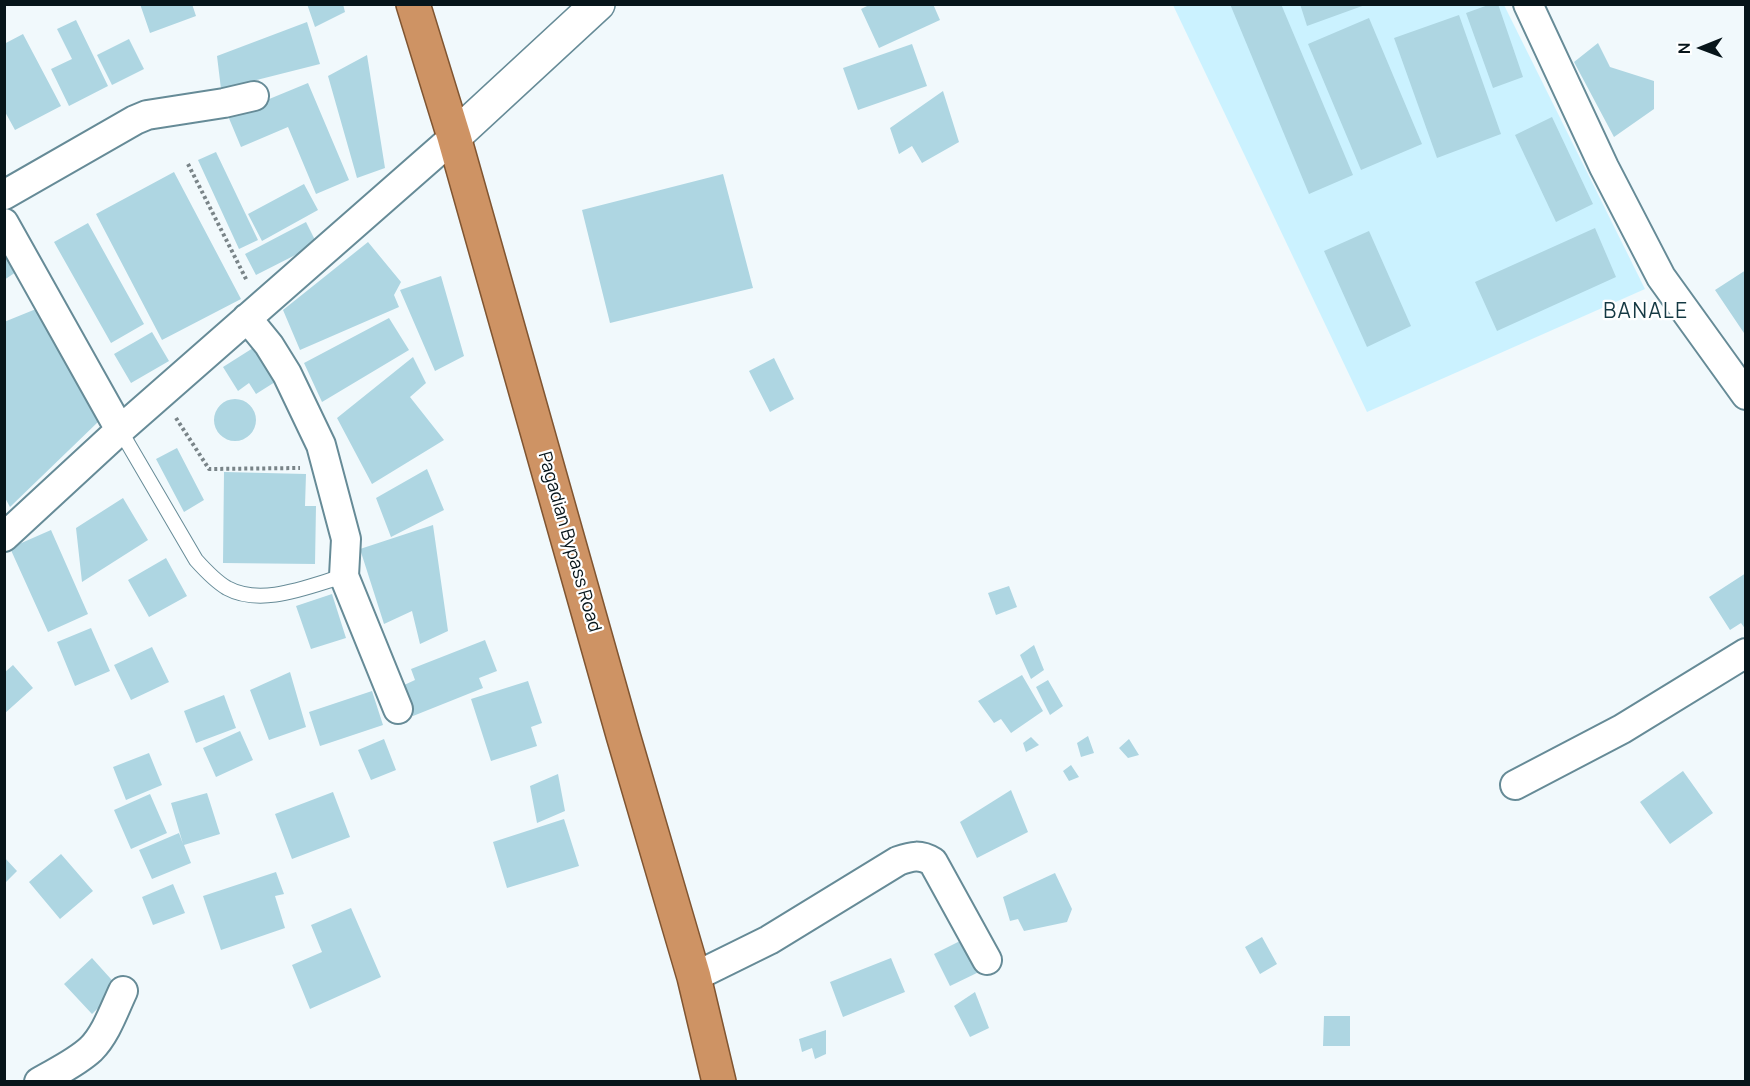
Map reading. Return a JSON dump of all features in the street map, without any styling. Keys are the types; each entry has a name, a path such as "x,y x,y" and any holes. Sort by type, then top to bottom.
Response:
{"highway":[{"name":"Pagadian Bypass Road","path":"413,4 454,137 694,977 719,1082"}],"street":[{"path":"4,537 160,394 454,137 598,4"},
{"path":"1528,4 1604,167 1661,277 1746,395"},
{"path":"4,195 147,115 254,96"},
{"path":"4,223 120,430"},
{"path":"253,312 269,345 287,374 321,445 346,539 344,576 398,709"},
{"path":"1515,785 1622,729 1746,653"},
{"path":"694,977 769,940 898,861 917,856 925,857 933,862 987,960"},
{"path":"39,1082 91,1049 100,1037 123,991"}],"lane":[{"path":"120,430 196,560 227,588 245,594 284,593 344,576"}],"path":[{"path":"188,164 253,312"},
{"path":"160,394 209,469 327,468"}],"shaded area":[{"path":"1173,5 1504,5 1645,289 1367,412"}],"building":[{"path":"140,4 192,4 196,16 150,33"},
{"path":"307,4 343,4 345,12 315,27"},
{"path":"871,4 933,4 940,20 879,48 861,9"},
{"path":"1230,4 1281,4 1353,175 1309,194"},
{"path":"1300,4 1365,4 1365,5 1307,26"},
{"path":"1491,4 1498,4 1523,77 1493,88 1466,13"},
{"path":"1459,15 1501,134 1437,158 1394,38"},
{"path":"1369,18 1422,144 1361,170 1308,44"},
{"path":"76,20 108,86 69,106 51,69 72,59 57,29"},
{"path":"307,22 320,64 221,89 217,56"},
{"path":"23,34 61,106 15,130 4,110 4,44"},
{"path":"129,39 144,69 112,85 97,55"},
{"path":"1598,43 1610,67 1654,81 1654,109 1614,137 1574,62"},
{"path":"912,44 927,86 858,110 843,68"},
{"path":"367,55 385,168 357,178 328,76"},
{"path":"308,83 349,180 316,194 288,127 241,147 228,116"},
{"path":"943,91 959,142 922,163 912,146 899,154 890,128"},
{"path":"1552,117 1593,204 1556,222 1515,135"},
{"path":"216,152 258,240 239,249 198,160"},
{"path":"174,172 241,299 162,340 96,214"},
{"path":"723,174 753,288 610,323 582,210"},
{"path":"304,184 318,210 262,241 248,214"},
{"path":"306,222 317,244 256,275 245,254"},
{"path":"88,223 144,324 111,343 54,242"},
{"path":"1595,228 1616,277 1497,331 1475,282"},
{"path":"1369,231 1411,326 1367,347 1324,251"},
{"path":"4,235 22,268 4,280"},
{"path":"368,242 401,282 394,295 399,307 300,350 283,310"},
{"path":"1746,270 1746,336 1715,290"},
{"path":"441,276 464,356 435,371 400,290"},
{"path":"36,309 98,422 10,507 4,496 4,322"},
{"path":"389,318 409,350 322,402 304,363"},
{"path":"152,332 169,361 131,383 114,354"},
{"path":"253,348 275,382 256,394 249,383 238,391 223,367"},
{"path":"413,357 426,383 410,397 444,440 372,484 337,418"},
{"path":"774,358 794,399 770,412 749,371"},
{"path":"235,399 243,400 250,405 255,412 255,428 250,435 243,440 235,441 227,440 220,435 215,428 214,420 215,412 220,405 227,400"},
{"path":"177,448 204,500 184,512 156,459"},
{"path":"427,469 444,510 391,537 376,498"},
{"path":"224,472 306,474 305,506 316,506 315,564 223,563"},
{"path":"123,498 148,540 82,582 76,528"},
{"path":"433,525 448,631 420,644 412,611 384,624 360,549"},
{"path":"51,530 88,614 48,632 10,548"},
{"path":"166,558 187,596 149,617 128,580"},
{"path":"1746,573 1746,630 1741,623 1730,630 1709,597"},
{"path":"1009,586 1017,607 996,615 988,593"},
{"path":"332,594 346,638 311,649 296,606"},
{"path":"91,628 110,671 75,686 57,642"},
{"path":"485,640 497,671 479,678 483,688 413,716 402,686 415,680 411,669"},
{"path":"1034,645 1044,670 1031,679 1020,655"},
{"path":"152,647 169,682 131,700 114,665"},
{"path":"13,665 33,688 4,714 4,673"},
{"path":"290,672 306,727 269,740 250,690"},
{"path":"1022,675 1043,711 1011,733 1001,719 994,723 978,701"},
{"path":"1048,680 1063,706 1050,715 1036,687"},
{"path":"528,681 542,723 531,727 537,746 491,761 471,699"},
{"path":"372,691 383,725 320,746 309,712"},
{"path":"224,695 236,728 196,743 184,711"},
{"path":"240,731 253,760 216,777 203,748"},
{"path":"1088,736 1094,753 1081,757 1077,743"},
{"path":"1031,737 1039,745 1026,752 1023,743"},
{"path":"384,739 396,770 371,780 358,750"},
{"path":"1129,739 1139,755 1128,758 1119,748"},
{"path":"149,753 162,785 126,800 113,767"},
{"path":"1071,765 1079,777 1069,781 1063,771"},
{"path":"1683,771 1713,813 1670,844 1640,802"},
{"path":"558,774 565,811 537,823 530,786"},
{"path":"1011,790 1028,832 977,858 960,822"},
{"path":"333,792 350,837 292,859 275,814"},
{"path":"207,793 220,834 184,845 191,863 152,879 139,850 179,833 183,844 171,803"},
{"path":"150,794 167,833 131,849 114,810"},
{"path":"564,819 579,866 507,888 493,842"},
{"path":"61,854 93,891 60,919 29,882"},
{"path":"4,857 17,871 4,884"},
{"path":"276,872 284,894 275,896 285,928 221,950 203,896"},
{"path":"1055,873 1072,909 1067,922 1024,931 1018,919 1010,921 1003,897"},
{"path":"173,884 185,913 153,925 142,897"},
{"path":"351,908 381,977 310,1009 292,965 322,952 311,925"},
{"path":"1262,937 1277,964 1260,974 1245,947"},
{"path":"966,938 983,970 950,986 934,954"},
{"path":"92,958 119,988 92,1014 64,984"},
{"path":"891,958 905,992 843,1017 830,982"},
{"path":"975,992 989,1028 970,1037 954,1006"},
{"path":"1324,1016 1350,1016 1350,1046 1323,1046"},
{"path":"826,1030 826,1054 815,1059 812,1048 802,1052 799,1039"}],"district":[{"name":"BANALE","path":"1646,312"}]}
